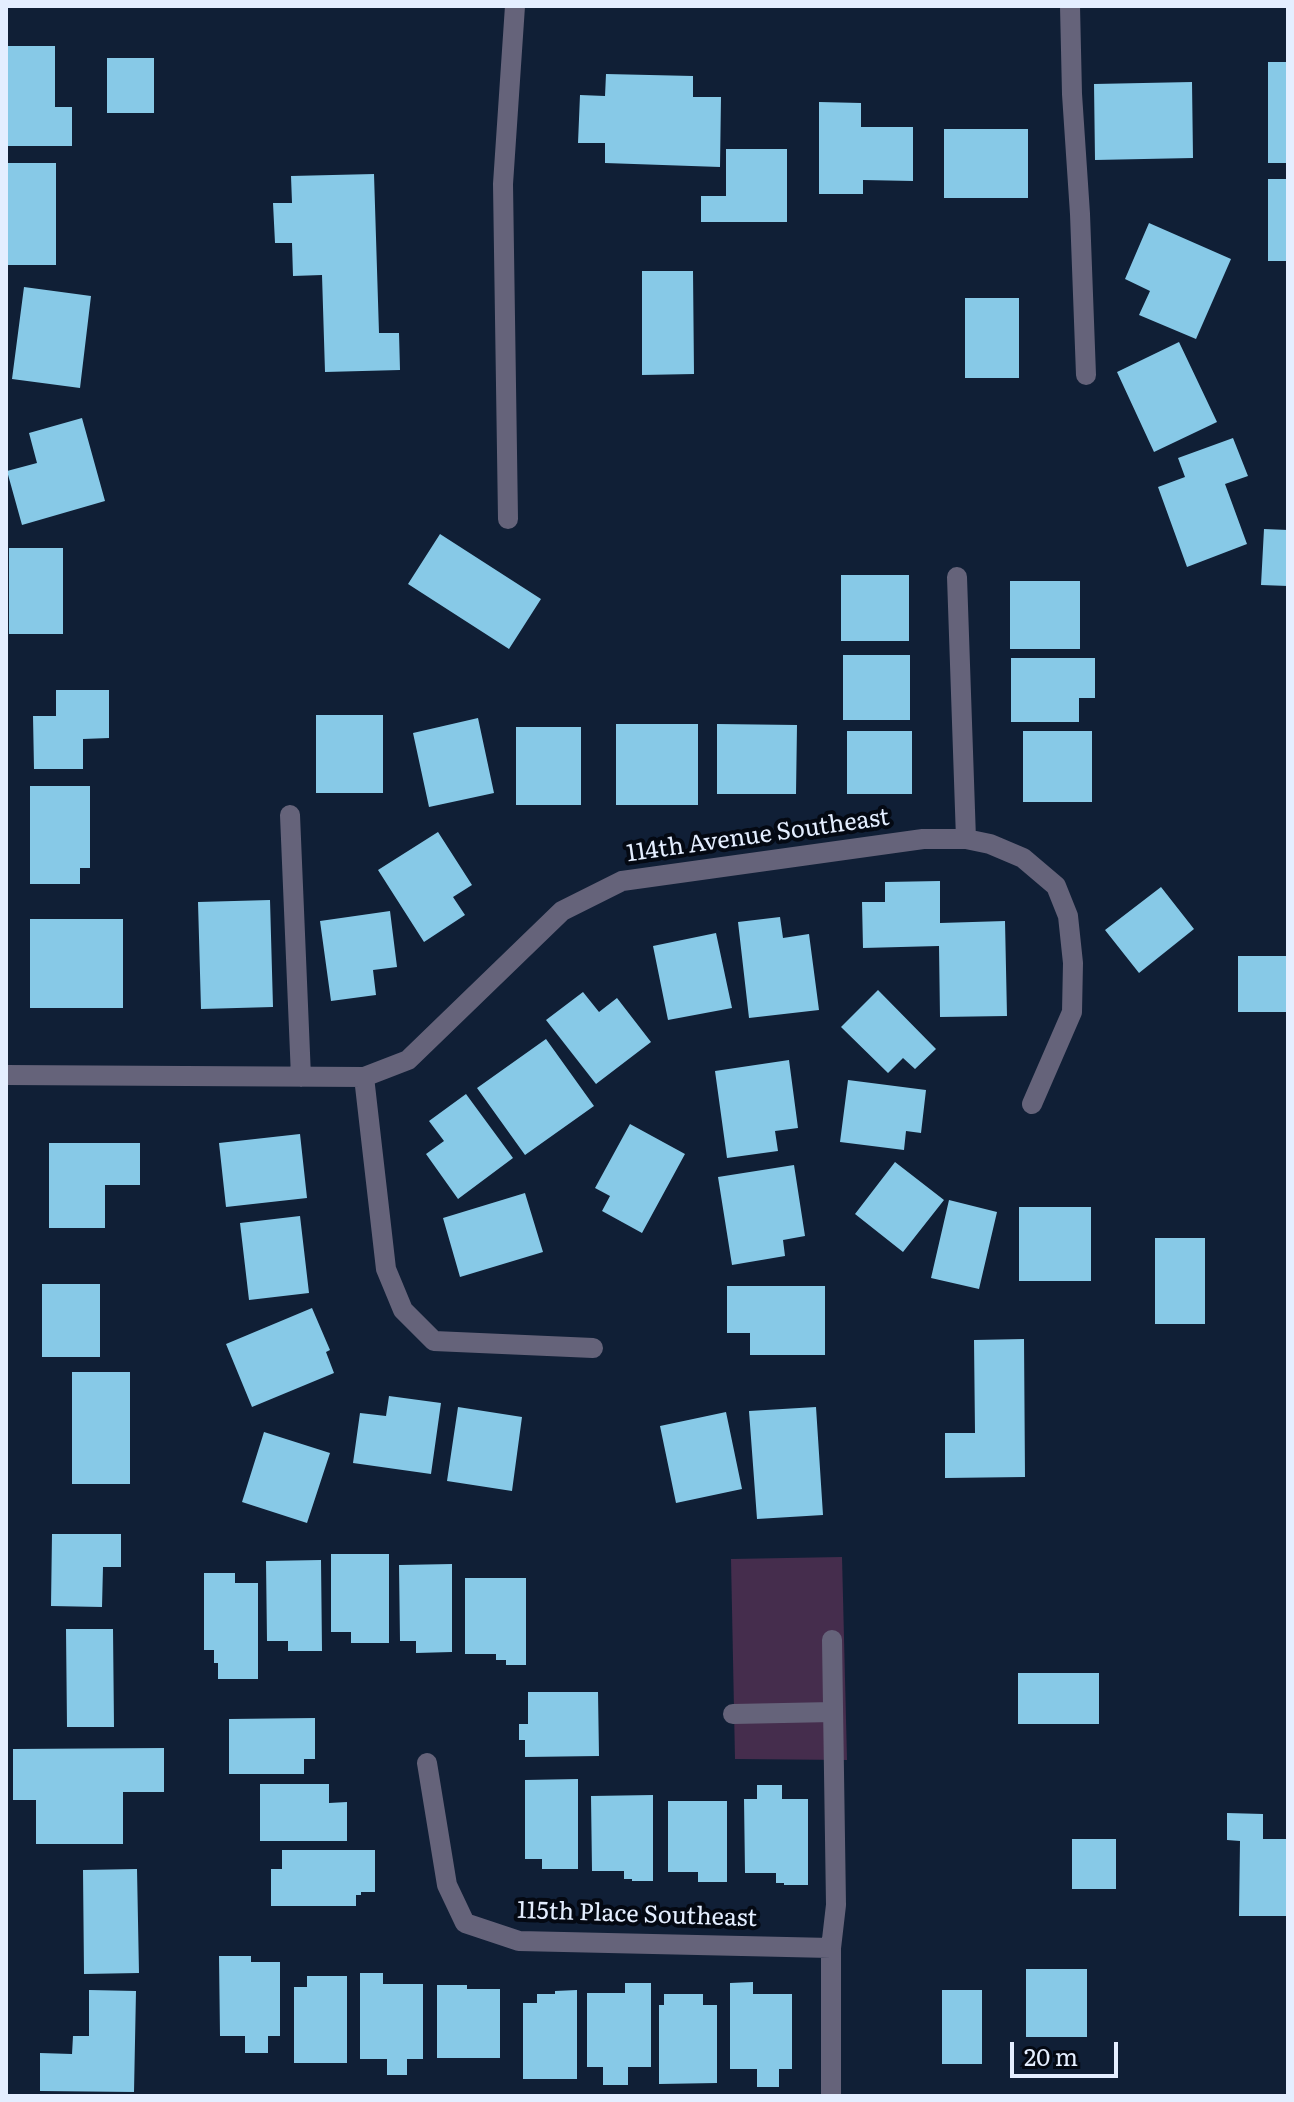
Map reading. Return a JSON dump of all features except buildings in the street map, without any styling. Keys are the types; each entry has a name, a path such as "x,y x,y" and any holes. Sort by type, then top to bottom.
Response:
{"street":[{"path":"508,519 503,184 515,6"},
{"path":"1070,6 1086,375"},
{"path":"957,577 966,839"},
{"path":"290,815 301,1077"},
{"name":"114th Avenue Southeast","path":"6,1075 364,1077 408,1060 562,911 622,881 923,839 966,839 990,844 1023,858 1056,886 1068,916 1073,963 1072,1012 1032,1104"},
{"path":"364,1077 386,1269 403,1310 434,1341 593,1348"},
{"path":"831,2096 831,1948 836,1905 832,1640"},
{"path":"733,1714 833,1712"},
{"name":"115th Place Southeast","path":"427,1763 447,1885 465,1923 519,1941 831,1948"}],"shaded area":[{"path":"842,1557 847,1760 735,1759 731,1559"}]}
